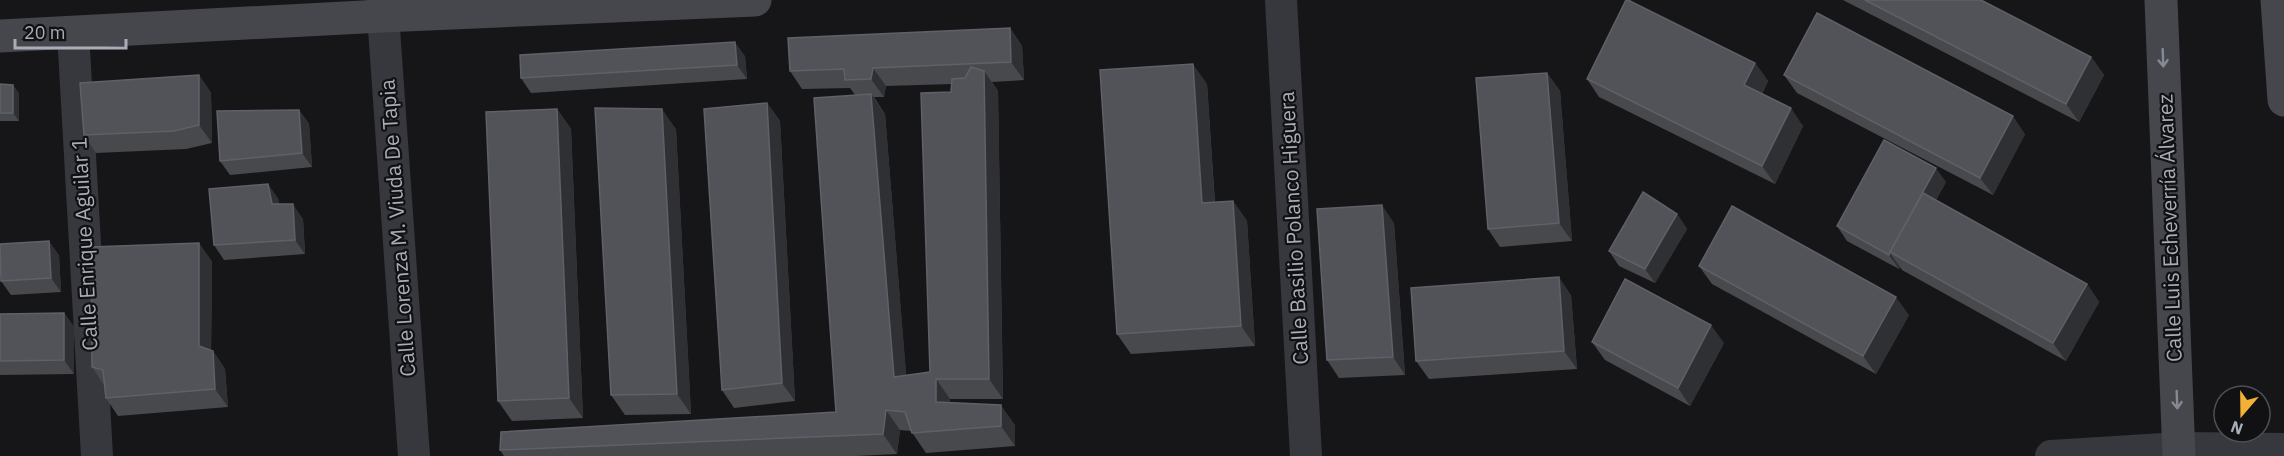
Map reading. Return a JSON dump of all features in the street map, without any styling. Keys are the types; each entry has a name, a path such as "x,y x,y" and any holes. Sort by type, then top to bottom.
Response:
{"street":[{"path":"0,36 382,8 755,0"},
{"name":"Calle Basilio Polanco Higuera","path":"1281,0 1306,456"},
{"name":"Calle Luis Echeverría Álvarez","path":"2161,0 2179,452"},
{"path":"2277,0 2284,99"},
{"name":"Calle Lorenza M. Viuda De Tapia","path":"382,8 414,456"},
{"name":"Calle Enrique Aguilar 1","path":"73,32 97,456"},
{"path":"2051,456 2284,449"}],"building":[{"path":"1626,0 1755,63 1744,85 1791,108 1762,166 1587,79"},
{"path":"1865,0 1981,0 2091,57 2066,104"},
{"path":"1817,13 2013,116 1980,178 1784,75"},
{"path":"1010,28 1011,62 873,68 871,79 845,80 844,69 790,71 788,38"},
{"path":"735,42 737,65 521,78 520,55"},
{"path":"1193,64 1202,203 1233,201 1241,326 1117,334 1100,70"},
{"path":"971,67 984,71 989,379 936,379 936,402 1001,405 1001,426 912,433 905,412 886,410 883,434 500,450 501,432 836,412 814,98 871,94 894,377 930,372 921,93 951,92 952,79 965,78"},
{"path":"1547,73 1559,223 1488,229 1476,78"},
{"path":"199,75 199,125 174,131 84,135 80,83"},
{"path":"0,84 13,85 13,113 0,113"},
{"path":"767,103 782,383 722,390 704,109"},
{"path":"595,108 662,109 677,394 611,395"},
{"path":"557,109 569,398 498,401 486,112"},
{"path":"299,110 302,153 220,161 217,111"},
{"path":"1884,140 1936,168 1889,255 1837,226"},
{"path":"268,184 272,204 293,204 295,240 214,245 209,189"},
{"path":"1643,192 1677,214 1645,269 1609,251"},
{"path":"1923,193 2087,284 2053,343 1890,252"},
{"path":"1382,205 1393,357 1327,360 1317,209"},
{"path":"1732,206 1896,297 1863,356 1699,266"},
{"path":"49,241 51,278 1,281 0,244"},
{"path":"199,243 199,346 213,351 215,389 106,398 103,370 92,367 91,247"},
{"path":"1559,277 1564,351 1416,361 1411,288"},
{"path":"1625,279 1711,325 1678,388 1592,342"},
{"path":"64,313 64,360 0,361 0,314"}]}
